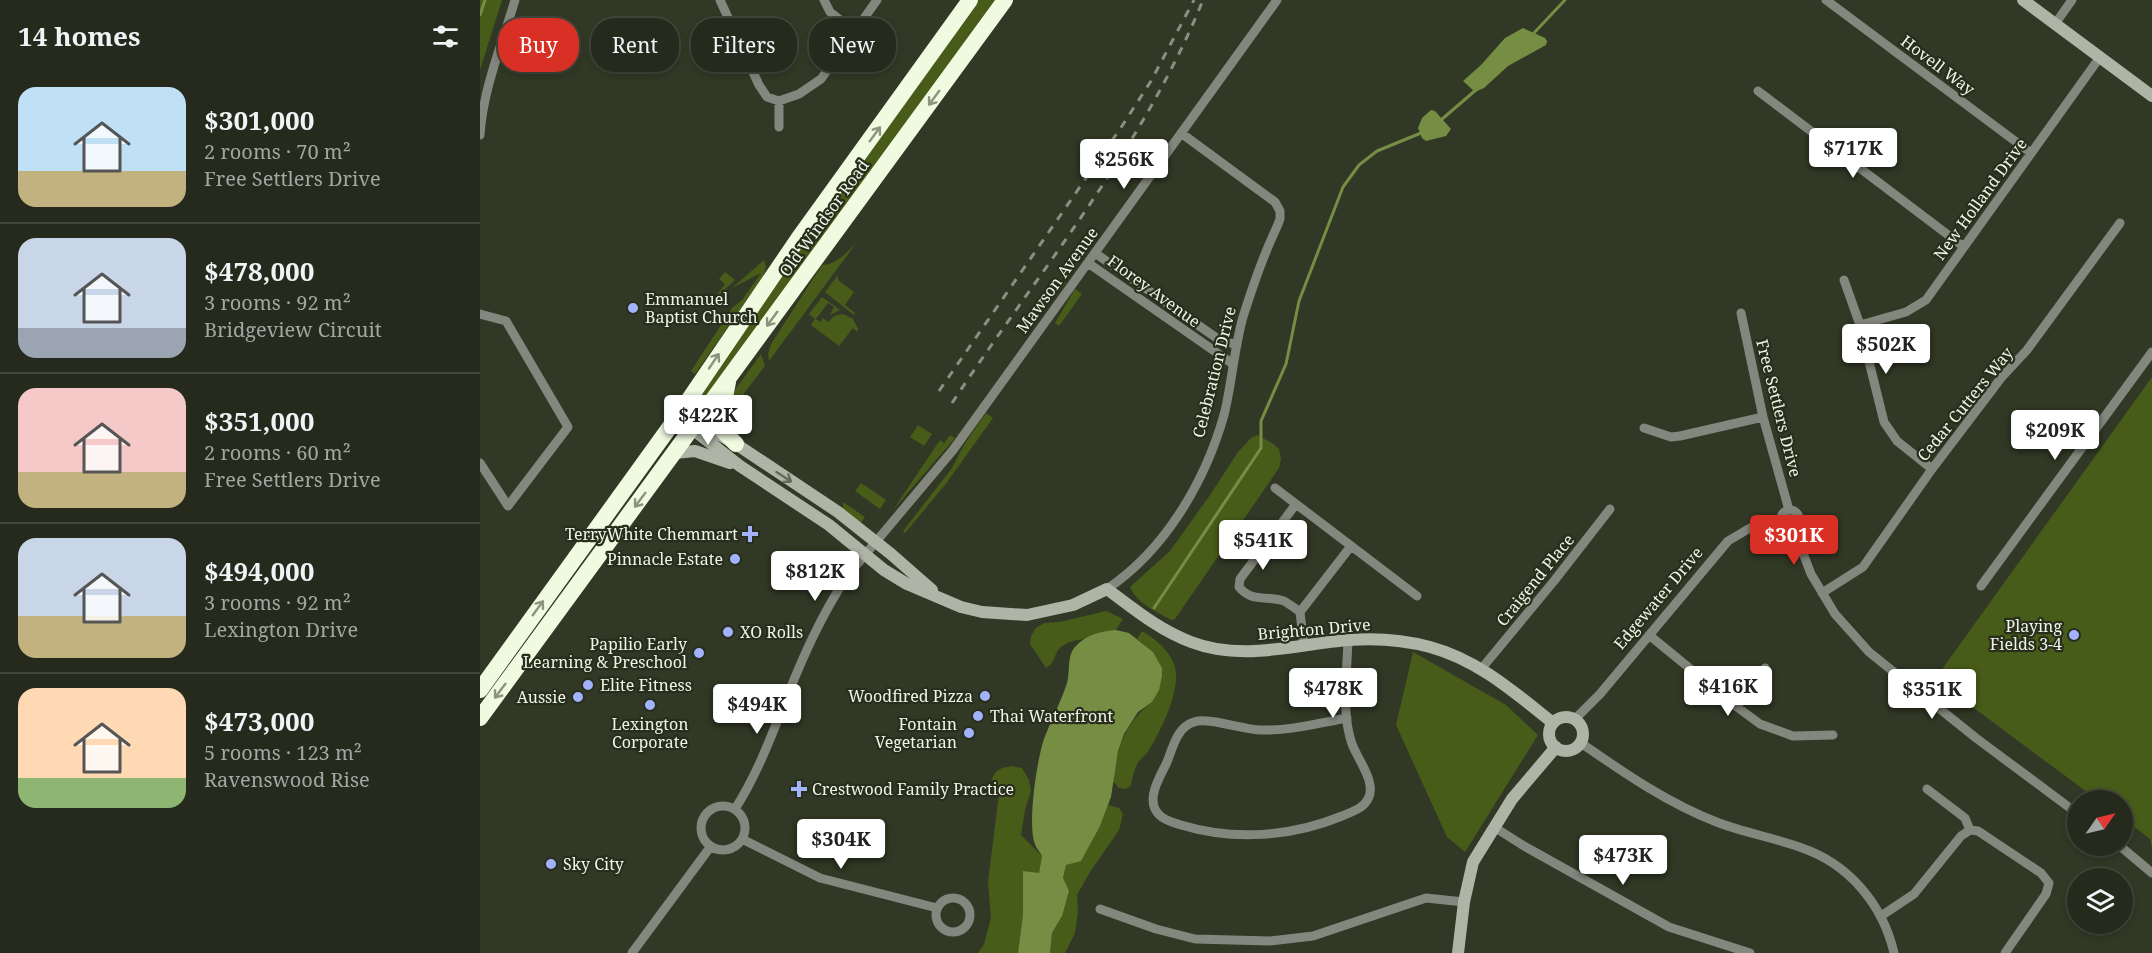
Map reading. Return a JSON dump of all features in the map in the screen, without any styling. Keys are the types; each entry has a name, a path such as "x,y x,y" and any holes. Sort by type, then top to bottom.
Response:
{"highway":[{"name":"Old Windsor Road","path":"480,690 679,413 798,239 970,0"},
{"name":"Old Windsor Road","path":"480,718 1005,0"},
{"path":"729,378 720,423 723,431 736,444"}],"street":[{"path":"480,135 481,115 492,72 515,0"},
{"path":"720,0 767,98 779,101 799,94 821,79 826,72"},
{"path":"824,0 830,12 838,18"},
{"path":"864,18 877,0"},
{"name":"Mawson Avenue","path":"735,809 767,746 824,613 848,575 953,450 1277,0"},
{"name":"Hovell Way","path":"1826,0 2031,153"},
{"path":"2023,0 2152,96"},
{"path":"2055,24 2072,0"},
{"name":"New Holland Drive","path":"1860,325 1896,316 1916,308 1926,300 2100,57"},
{"path":"1758,91 1964,247"},
{"path":"779,101 779,127"},
{"name":"Celebration Drive","path":"694,425 740,466 829,525 865,555 907,584 961,607 982,612 1027,615 1073,605 1107,589 1128,575 1143,561 1181,510 1203,471 1224,415 1237,345 1250,294 1277,227 1280,211 1275,202 1181,133"},
{"name":"Cedar Cutters Way","path":"1822,593 1863,567 1932,469 2001,378 2028,350 2120,223"},
{"name":"Florey Avenue","path":"1095,253 1218,339 1237,345"},
{"name":"Florey Avenue","path":"1088,262 1233,364"},
{"path":"1844,280 1860,325 1884,422 1897,441 1932,469"},
{"name":"Free Settlers Drive","path":"1741,313 1763,417 1789,510"},
{"path":"480,314 506,321 568,427 508,506 480,463"},
{"path":"1981,586 2152,352"},
{"path":"679,413 694,425"},
{"path":"1644,428 1671,437 1763,417"},
{"name":"Celebration Drive","path":"694,425 736,444 838,512 877,542 942,599"},
{"path":"675,453 695,451 740,466"},
{"path":"1275,488 1417,596"},
{"path":"1296,504 1240,579 1239,587 1244,594 1253,598 1283,601 1300,612"},
{"name":"Craigend Place","path":"1482,668 1610,509"},
{"path":"1789,510 1798,516 1798,521 1793,527 1786,527 1782,522 1782,515 1789,510"},
{"name":"Edgewater Drive","path":"1575,719 1600,694 1728,541 1750,528 1782,522"},
{"path":"1793,527 1811,574 1822,593 1835,614 1869,652 2067,806"},
{"path":"1304,646 1300,612 1351,546"},
{"name":"Brighton Drive","path":"1107,589 1171,634 1193,644 1232,652 1278,650 1348,640 1394,640 1449,654 1482,668 1553,723"},
{"path":"1649,635 1760,724 1793,736 1833,735"},
{"path":"1347,718 1272,730 1255,730 1203,721 1191,723 1182,729 1172,749 1153,796 1154,806 1163,818 1187,827 1220,833 1256,835 1295,830 1330,821 1357,809 1367,800 1370,782 1352,744 1347,718 1348,640"},
{"path":"1737,707 1765,668"},
{"path":"1561,717 1575,719 1583,730 1581,743 1569,751 1556,747 1549,733 1553,723 1561,717"},
{"path":"1581,743 1669,800 1709,818 1802,848 1824,858 1857,883 1881,916 1894,953"},
{"path":"1458,953 1464,902 1473,862 1512,800 1556,747"},
{"path":"1927,789 1965,818 1970,830"},
{"path":"724,806 735,809 744,825 742,839 737,844 723,850 711,846 704,837 702,829 704,816 716,807 724,806"},
{"path":"1494,827 1669,927 1750,953"},
{"path":"1881,916 1914,894 1961,836 1970,830 1978,831 2041,873 2049,883 2046,894 2005,953"},
{"path":"742,839 820,878 937,908"},
{"path":"632,953 711,846"},
{"path":"2132,856 2152,873"},
{"path":"1100,909 1195,939 1270,941 1313,936 1426,898 1464,902"}],"shaded area":[{"path":"480,0 502,0 480,70"},
{"path":"977,0 995,0 697,410 694,408 699,392"},
{"path":"1523,28 1545,38 1546,45 1508,66 1484,88 1475,92 1463,81 1505,38"},
{"path":"1431,110 1435,111 1451,129 1446,136 1426,141 1422,138 1418,128 1422,118"},
{"path":"857,242 769,361 768,354 771,344 822,265 836,260"},
{"path":"764,260 766,268 763,277 695,374 691,371 732,308 742,300 761,273 732,288"},
{"path":"725,272 735,280 717,297 725,284 719,279"},
{"path":"838,275 838,280 854,292 845,305 855,313 854,315 825,292"},
{"path":"1060,279 1066,283 1048,303 1045,301"},
{"path":"1075,289 1082,294 1059,326 1055,323"},
{"path":"822,297 840,310 830,315 834,307 828,303 816,319 820,322 823,318 828,322 834,316 843,314 853,319 858,329 857,332 853,328 839,346 811,325 815,319 809,314"},
{"path":"761,354 765,366 733,408 726,421 735,390"},
{"path":"2152,377 2152,848 2150,839 2133,826 2133,790 2084,790 1935,679"},
{"path":"986,413 993,418 945,485 905,533 903,531 952,468 964,445"},
{"path":"918,425 932,434 924,446 910,437"},
{"path":"950,435 955,438 893,510 940,440 944,443 936,455"},
{"path":"1257,435 1279,449 1281,459 1279,468 1175,619 1171,620 1142,603 1130,587 1170,551 1238,452"},
{"path":"861,483 886,500 880,509 855,491"},
{"path":"843,502 865,517 861,523 843,510"},
{"path":"1106,611 1123,619 1116,630 1066,643 1046,668 1030,644 1031,636 1036,628 1044,623 1060,622"},
{"path":"1116,630 1129,633 1153,652 1162,668 1159,690 1152,702 1138,712 1124,734 1118,751 1111,797 1100,826 1081,861 1066,865 1063,878 1069,891 1062,916 1052,933 1050,953 1018,953 1023,914 1023,871 1039,873 1042,856 1033,835 1032,808 1044,739 1067,683 1070,656 1074,648 1094,634"},
{"path":"1142,631 1159,643 1168,653 1175,665 1176,681 1172,702 1159,733 1137,764 1131,786 1125,789 1119,788 1113,781 1116,758 1129,727 1152,702 1153,652 1137,639"},
{"path":"1413,652 1506,705 1538,735 1465,852 1447,837 1396,725"},
{"path":"1011,766 1022,768 1029,780 1031,791 1021,835 1042,856 1039,874 1023,871 1023,914 1018,953 978,953 984,944 991,918 988,882 999,794 992,779 997,771"},
{"path":"1108,805 1119,808 1123,814 1119,830 1077,895 1078,913 1075,933 1065,953 1050,953 1052,933 1062,916 1063,878 1066,864 1100,826"}],"waterway":[{"path":"480,15 485,0"},
{"path":"1533,34 1565,0"},
{"path":"1441,120 1477,89"},
{"path":"1154,608 1261,448 1261,421 1286,364 1299,301 1343,187 1359,165 1377,151 1421,133"}],"railway":[{"path":"939,391 1122,126 1151,81 1194,0"},
{"path":"952,403 1088,208 1120,158 1179,54 1203,0"}],"place":[{"name":"Emmanuel Baptist Church","path":"633,308"},
{"name":"TerryWhite Chemmart","path":"750,534"},
{"name":"Pinnacle Estate","path":"735,559"},
{"name":"XO Rolls","path":"728,632"},
{"name":"Playing Fields 3-4","path":"2074,635"},
{"name":"Papilio Early Learning & Preschool","path":"699,653"},
{"name":"Elite Fitness","path":"588,685"},
{"name":"Woodfired Pizza","path":"985,696"},
{"name":"Aussie","path":"578,697"},
{"name":"Lexington Corporate","path":"650,705"},
{"name":"Thai Waterfront","path":"978,716"},
{"name":"Fontain Vegetarian","path":"969,733"},
{"name":"Crestwood Family Practice","path":"799,789"},
{"name":"Sky City","path":"551,864"}]}
